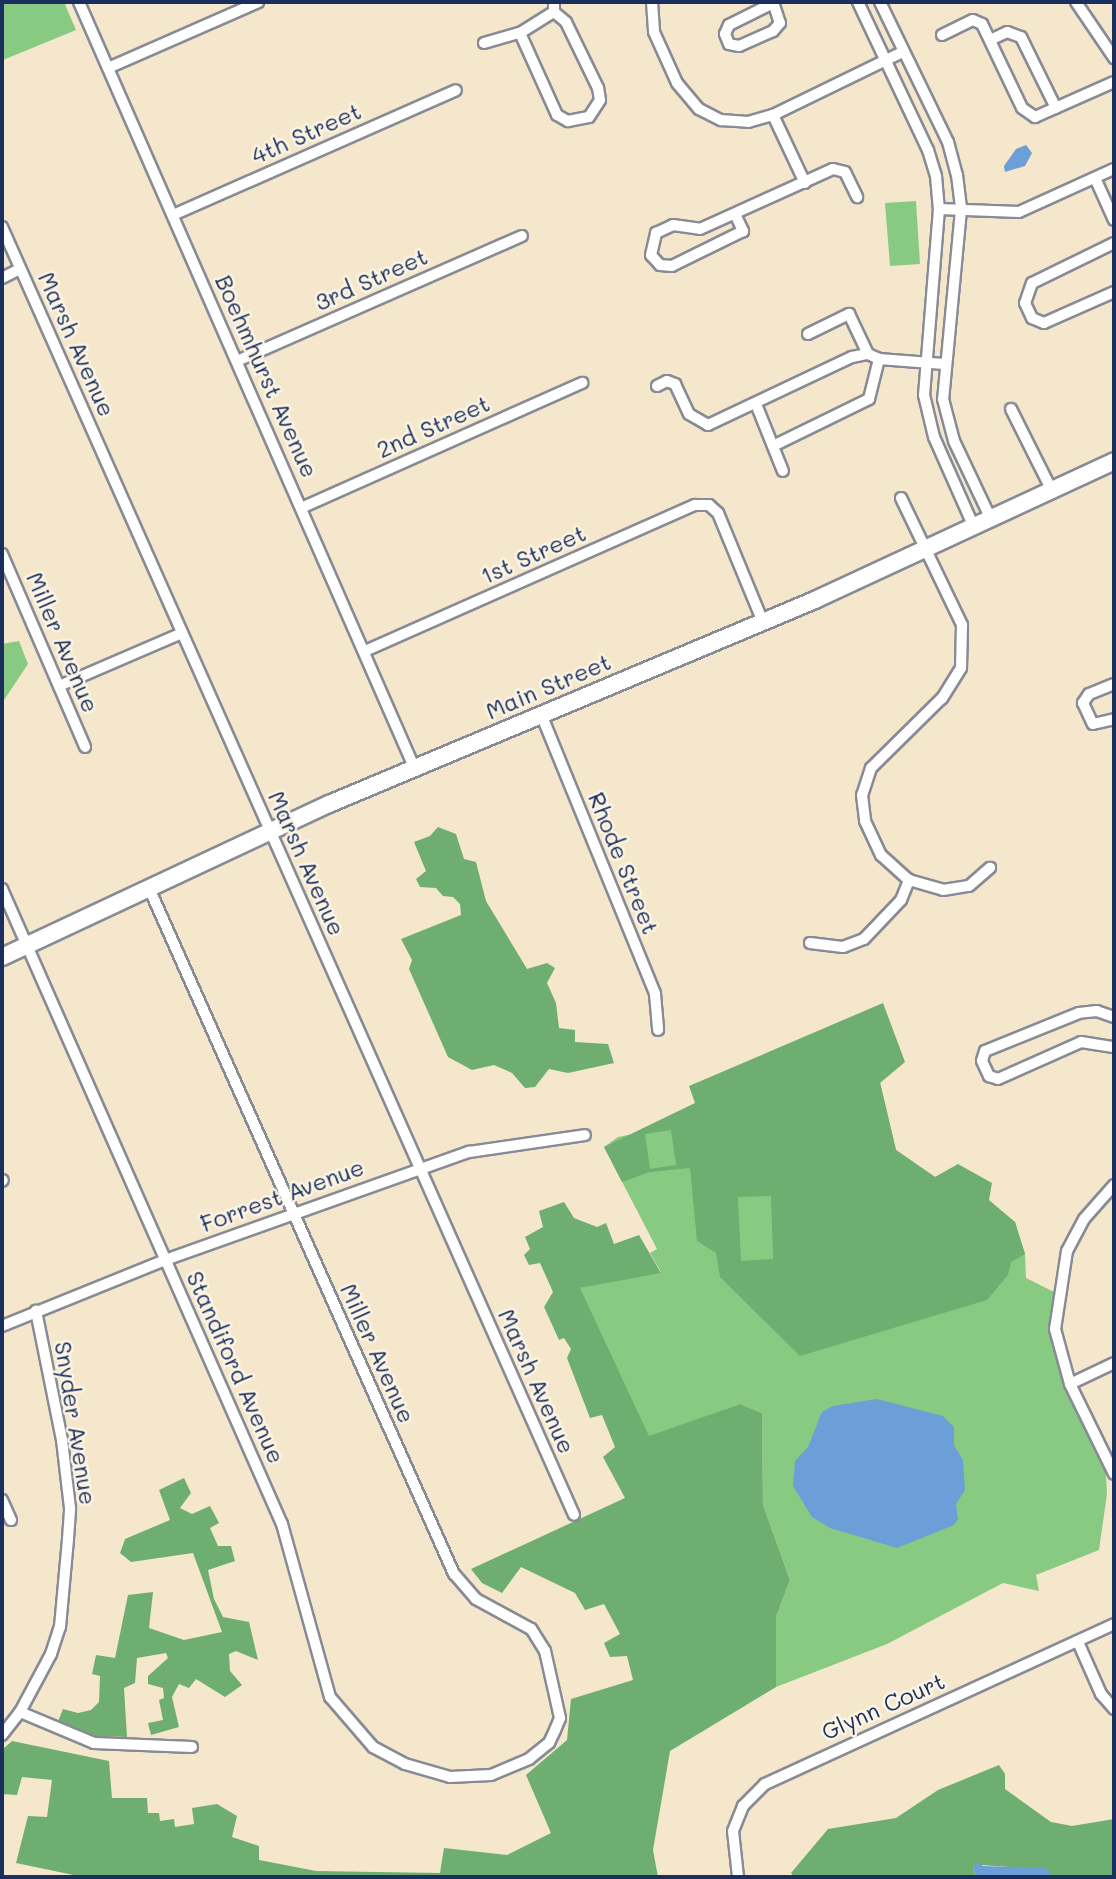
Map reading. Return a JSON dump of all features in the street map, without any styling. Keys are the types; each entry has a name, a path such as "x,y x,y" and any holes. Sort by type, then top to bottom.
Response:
{"main road":[{"name":"Main Street","path":"2,957 270,831 762,620 1114,461"}],"street":[{"name":"Boehmhurst Avenue","path":"79,2 414,767"},
{"path":"108,68 258,2"},
{"path":"652,2 654,32 677,83 693,103 721,120 748,122 772,115 904,52"},
{"path":"858,2 928,149 939,209 925,362 930,426 973,525"},
{"path":"880,2 948,142 961,210 944,364 948,425 990,517"},
{"path":"1076,2 1114,58"},
{"path":"775,3 780,23 773,31 739,46 729,44 725,34 730,25 775,3"},
{"path":"484,43 520,33 554,7 566,22 598,88 600,100 589,117 568,121 557,115 520,33"},
{"path":"942,35 978,21 1026,112 1035,117 1114,82"},
{"path":"990,40 1007,32 1021,37 1056,108"},
{"path":"1103,43 1114,38"},
{"name":"4th Street","path":"173,215 456,90"},
{"path":"772,115 805,183"},
{"path":"736,216 743,231 672,266 660,265 651,256 656,233 673,225 700,229 736,216 840,169 857,197"},
{"path":"939,209 1019,212 1114,169"},
{"path":"1095,178 1114,220"},
{"name":"Marsh Avenue","path":"2,227 574,1515"},
{"name":"3rd Street","path":"237,361 522,236"},
{"path":"1114,243 1032,282 1025,303 1032,318 1044,323 1114,292"},
{"path":"2,278 20,270"},
{"path":"808,334 849,313 868,354"},
{"path":"657,386 667,381 675,384 689,414 702,424 715,424 852,357 868,354 880,359 944,364"},
{"path":"773,446 869,399 880,359"},
{"name":"2nd Street","path":"301,508 582,383"},
{"path":"756,404 783,471"},
{"path":"1011,409 1051,489"},
{"path":"901,498 962,625 961,668 942,698 871,768 862,795 865,821 881,855 908,880 943,890 969,886 990,868"},
{"name":"1st Street","path":"365,651 695,505 709,505 718,513 762,620"},
{"name":"Miller Avenue","path":"2,554 85,747"},
{"path":"60,686 182,633"},
{"path":"1114,684 1089,694 1083,703 1093,724 1114,719"},
{"name":"Rhode Street","path":"541,714 655,994 658,1030"},
{"path":"810,943 843,947 864,939 901,900 908,880"},
{"name":"Miller Avenue","path":"149,888 454,1574 476,1600 531,1629 545,1651 560,1717 555,1730 549,1743 529,1759 491,1775"},
{"name":"Standiford Avenue","path":"2,889 282,1524 330,1698 365,1739 405,1764 450,1777 491,1775"},
{"path":"1114,1017 1097,1011 1079,1013 985,1051 982,1061 989,1076 998,1079 1081,1042 1114,1046"},
{"name":"Forrest Avenue","path":"2,1326 292,1213 469,1152 584,1135"},
{"path":"1114,1185 1084,1219 1067,1251 1058,1294 1055,1329 1070,1384 1114,1474"},
{"name":"Snyder Avenue","path":"2,1735 20,1712 51,1654 60,1627 70,1508 62,1440 36,1311"},
{"path":"1070,1384 1114,1363"},
{"path":"2,1500 11,1520"},
{"name":"Glynn Court","path":"738,1877 733,1832 743,1805 765,1784 1114,1624"},
{"path":"1078,1642 1101,1693 1114,1709"},
{"path":"20,1712 94,1743 192,1747"}],"green space":[{"path":"2,2 64,2 76,30 3,60"},
{"path":"916,201 920,264 890,266 885,203"},
{"path":"19,641 28,664 2,703 2,644"},
{"path":"438,827 456,834 464,859 476,862 486,901 527,969 547,963 555,968 547,983 556,1003 559,1028 575,1030 575,1042 608,1044 614,1063 568,1073 549,1069 535,1087 525,1088 512,1073 494,1065 472,1070 448,1057 409,969 412,960 401,939 461,915 460,904 453,897 443,896 436,888 420,887 416,879 426,871 414,842 430,836"},
{"path":"883,1003 905,1062 880,1083 896,1150 935,1177 958,1164 992,1183 989,1200 1015,1222 1025,1254 1011,1262 1008,1275 987,1300 800,1356 720,1277 716,1253 697,1241 690,1168 650,1172 622,1182 604,1147 695,1103 689,1086","holes":["671,1130 676,1165 650,1169 645,1134","771,1196 773,1259 741,1261 738,1197"]},
{"path":"880,1082 896,1150 935,1177 946,1172 1015,1222 1025,1254 1026,1278 1058,1294 1060,1357 1105,1456 1107,1494 1099,1550 1036,1575 1039,1591 1003,1583 887,1644 776,1687 776,1617 790,1580 763,1505 762,1413 740,1404 649,1437 579,1288 661,1272 650,1253 657,1249 604,1147 618,1137"},
{"path":"564,1202 574,1218 597,1227 606,1223 614,1244 639,1235 661,1273 580,1288 649,1436 740,1404 762,1413 763,1505 790,1580 776,1617 776,1687 670,1751 653,1850 658,1877 83,1877 16,1863 28,1816 47,1817 52,1780 22,1777 17,1795 2,1794 2,1750 12,1741 109,1761 112,1798 147,1798 148,1813 159,1813 160,1821 174,1819 175,1827 194,1824 192,1808 217,1804 237,1816 232,1837 259,1846 259,1860 316,1871 440,1873 444,1848 507,1855 551,1833 526,1775 567,1740 571,1699 633,1680 627,1656 610,1657 604,1643 620,1634 604,1604 585,1610 575,1593 521,1567 502,1593 482,1583 471,1569 625,1498 603,1457 615,1447 602,1415 590,1418 567,1358 571,1349 564,1338 559,1340 544,1307 553,1292 540,1263 529,1265 524,1255 530,1249 525,1237 543,1227 539,1211"},
{"path":"184,1478 191,1493 180,1508 192,1514 210,1506 219,1523 210,1528 218,1546 231,1546 235,1561 208,1570 214,1599 223,1617 249,1622 258,1660 236,1651 229,1654 230,1671 242,1685 225,1697 196,1679 189,1688 179,1684 172,1697 179,1727 151,1735 148,1723 163,1720 159,1700 164,1698 163,1688 148,1684 148,1676 168,1658 166,1653 137,1658 135,1683 124,1688 127,1737 96,1736 57,1724 63,1709 78,1713 91,1710 99,1702 100,1676 92,1674 96,1655 115,1658 128,1595 153,1592 149,1628 184,1640 222,1632 193,1553 131,1562 120,1553 125,1539 170,1520 159,1490"},
{"path":"999,1765 1005,1774 1005,1789 1051,1822 1072,1826 1114,1819 1113,1877 1050,1877 1042,1869 981,1865 973,1867 976,1877 794,1877 791,1873 828,1829 896,1818 938,1790"}],"water":[{"path":"1026,145 1032,153 1025,166 1005,172 1004,166 1016,149"},
{"path":"877,1399 943,1416 954,1427 954,1445 963,1460 965,1490 956,1504 958,1519 954,1525 897,1548 830,1528 812,1517 793,1486 795,1461 808,1447 822,1412 833,1406"},
{"path":"977,1862 983,1866 1046,1868 1051,1875 976,1877 973,1867"}]}
